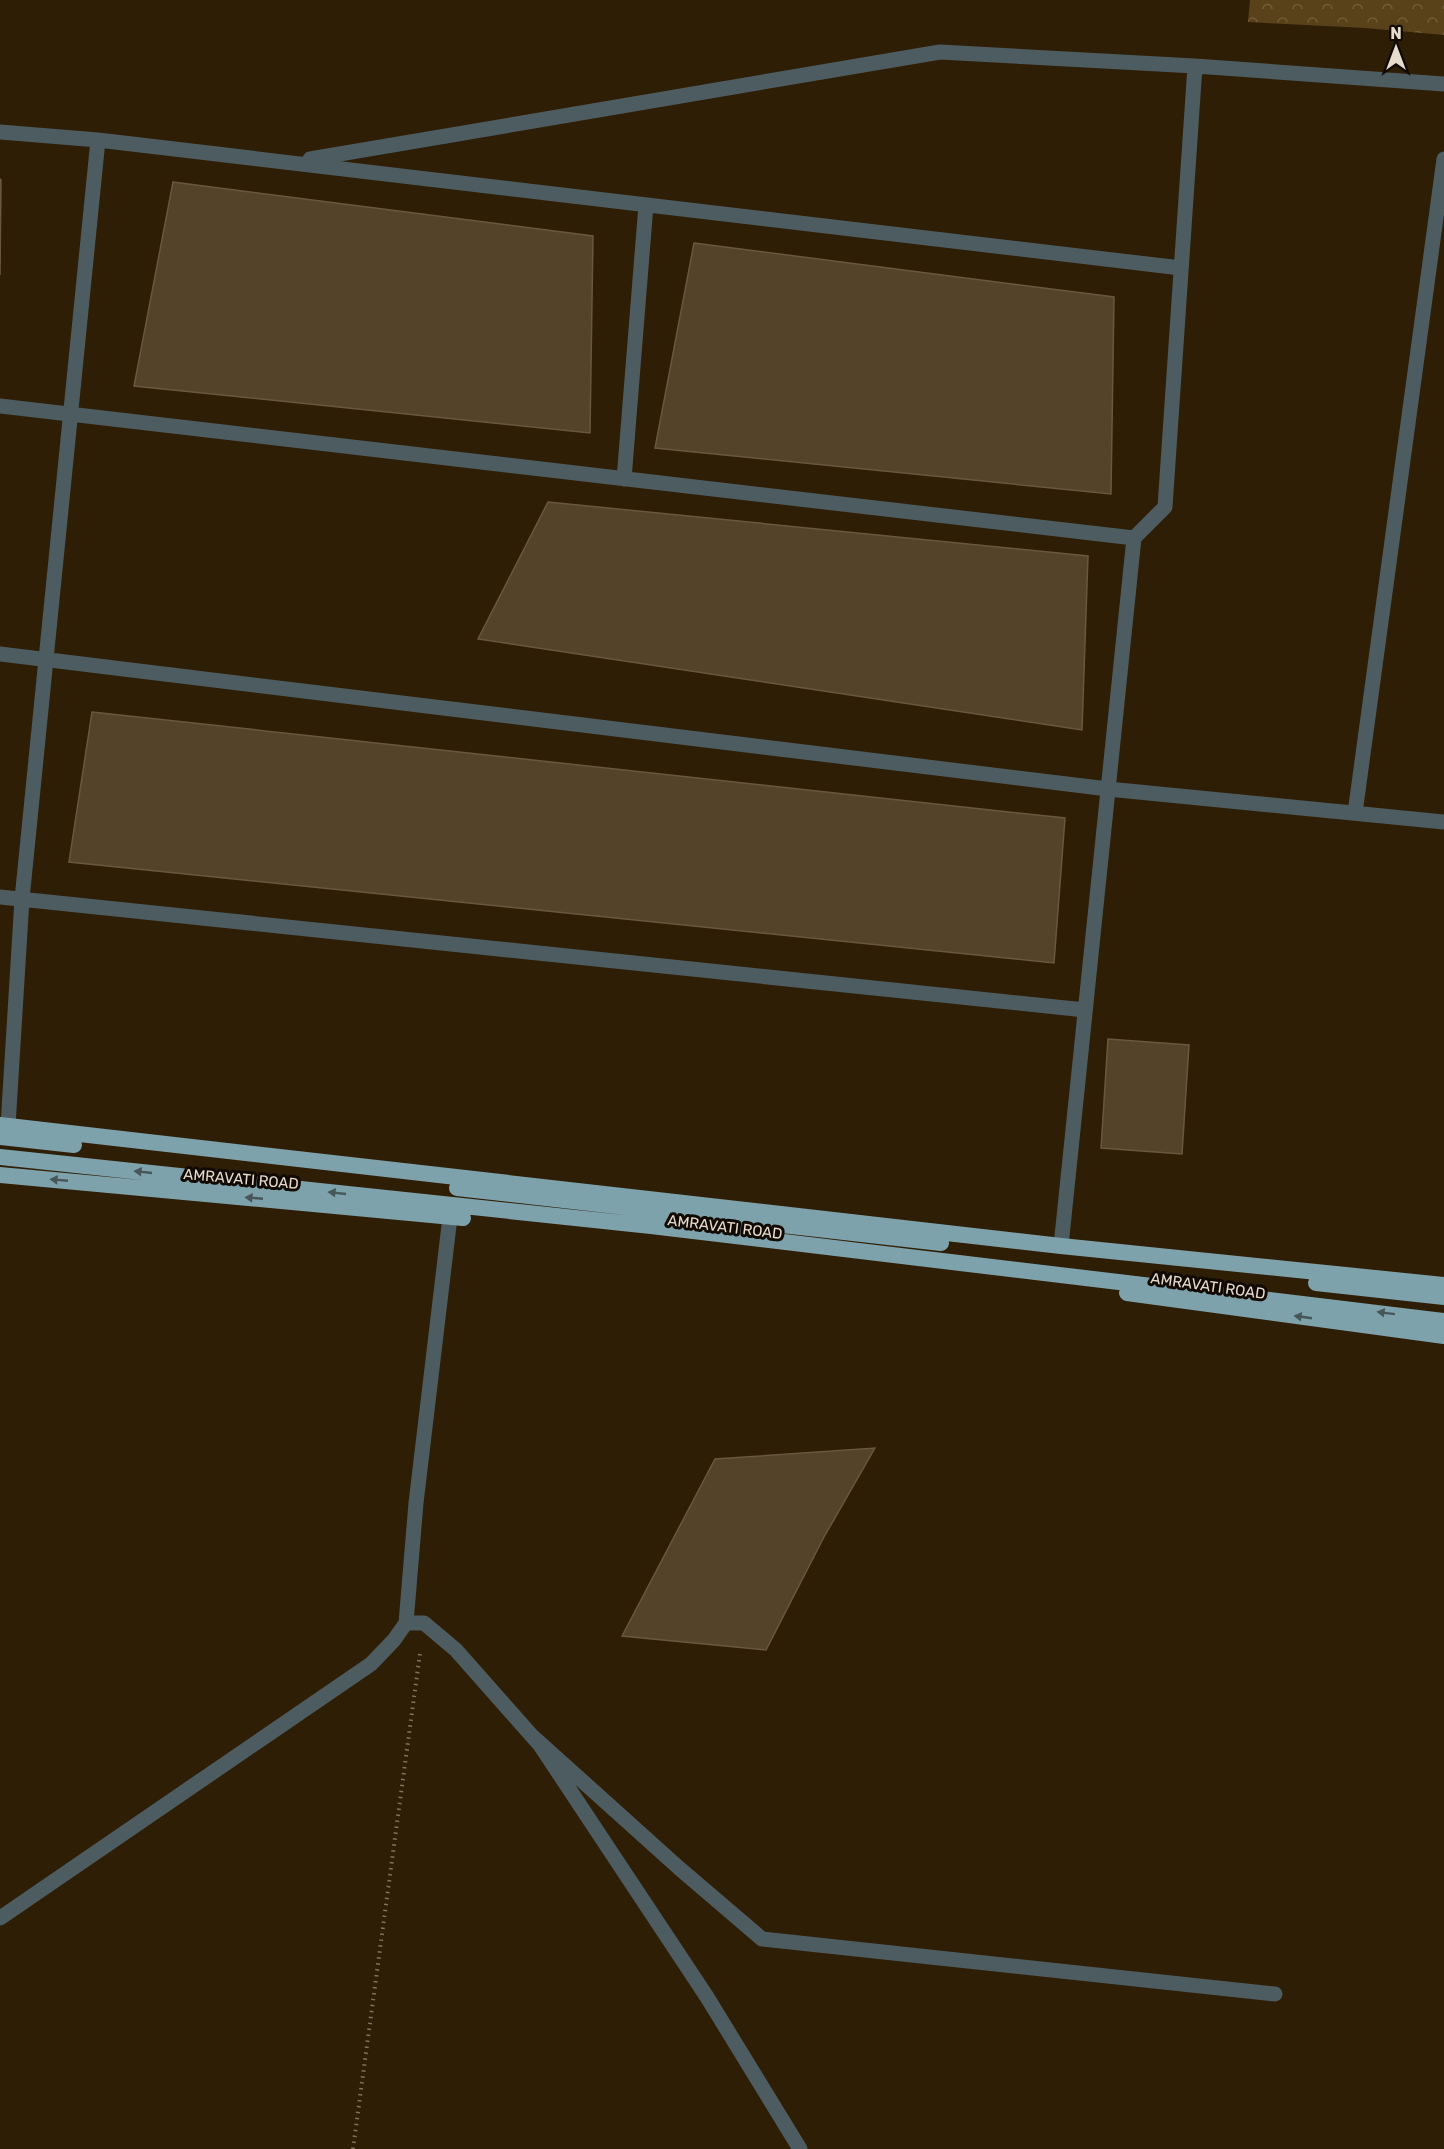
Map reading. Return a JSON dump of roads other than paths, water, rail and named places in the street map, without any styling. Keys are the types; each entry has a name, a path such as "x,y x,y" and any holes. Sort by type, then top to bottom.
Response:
{"highway":[{"name":"AMRAVATI ROAD","path":"3,1130 1061,1246 1444,1285"},
{"path":"3,1130 1444,1297"},
{"path":"0,1157 651,1226 1444,1321"},
{"name":"AMRAVATI ROAD","path":"0,1175 513,1221 1057,1284 1444,1336"}],"street":[{"path":"292,162 940,52 1195,66 1444,84"},
{"path":"1061,1246 1134,538 1165,507 1195,66"},
{"path":"0,132 98,140 292,162 1181,268"},
{"path":"3,1130 22,899 98,140"},
{"path":"1355,813 1444,159"},
{"path":"624,479 646,205"},
{"path":"0,406 1134,538"},
{"path":"0,654 1108,789 1444,822"},
{"path":"0,897 1085,1010"},
{"path":"0,1918 371,1664 394,1640 406,1623 416,1503 450,1217"},
{"path":"406,1623 424,1623 456,1650 540,1745 707,1997 800,2149"},
{"path":"530,1734 762,1939 1275,1994"}]}
